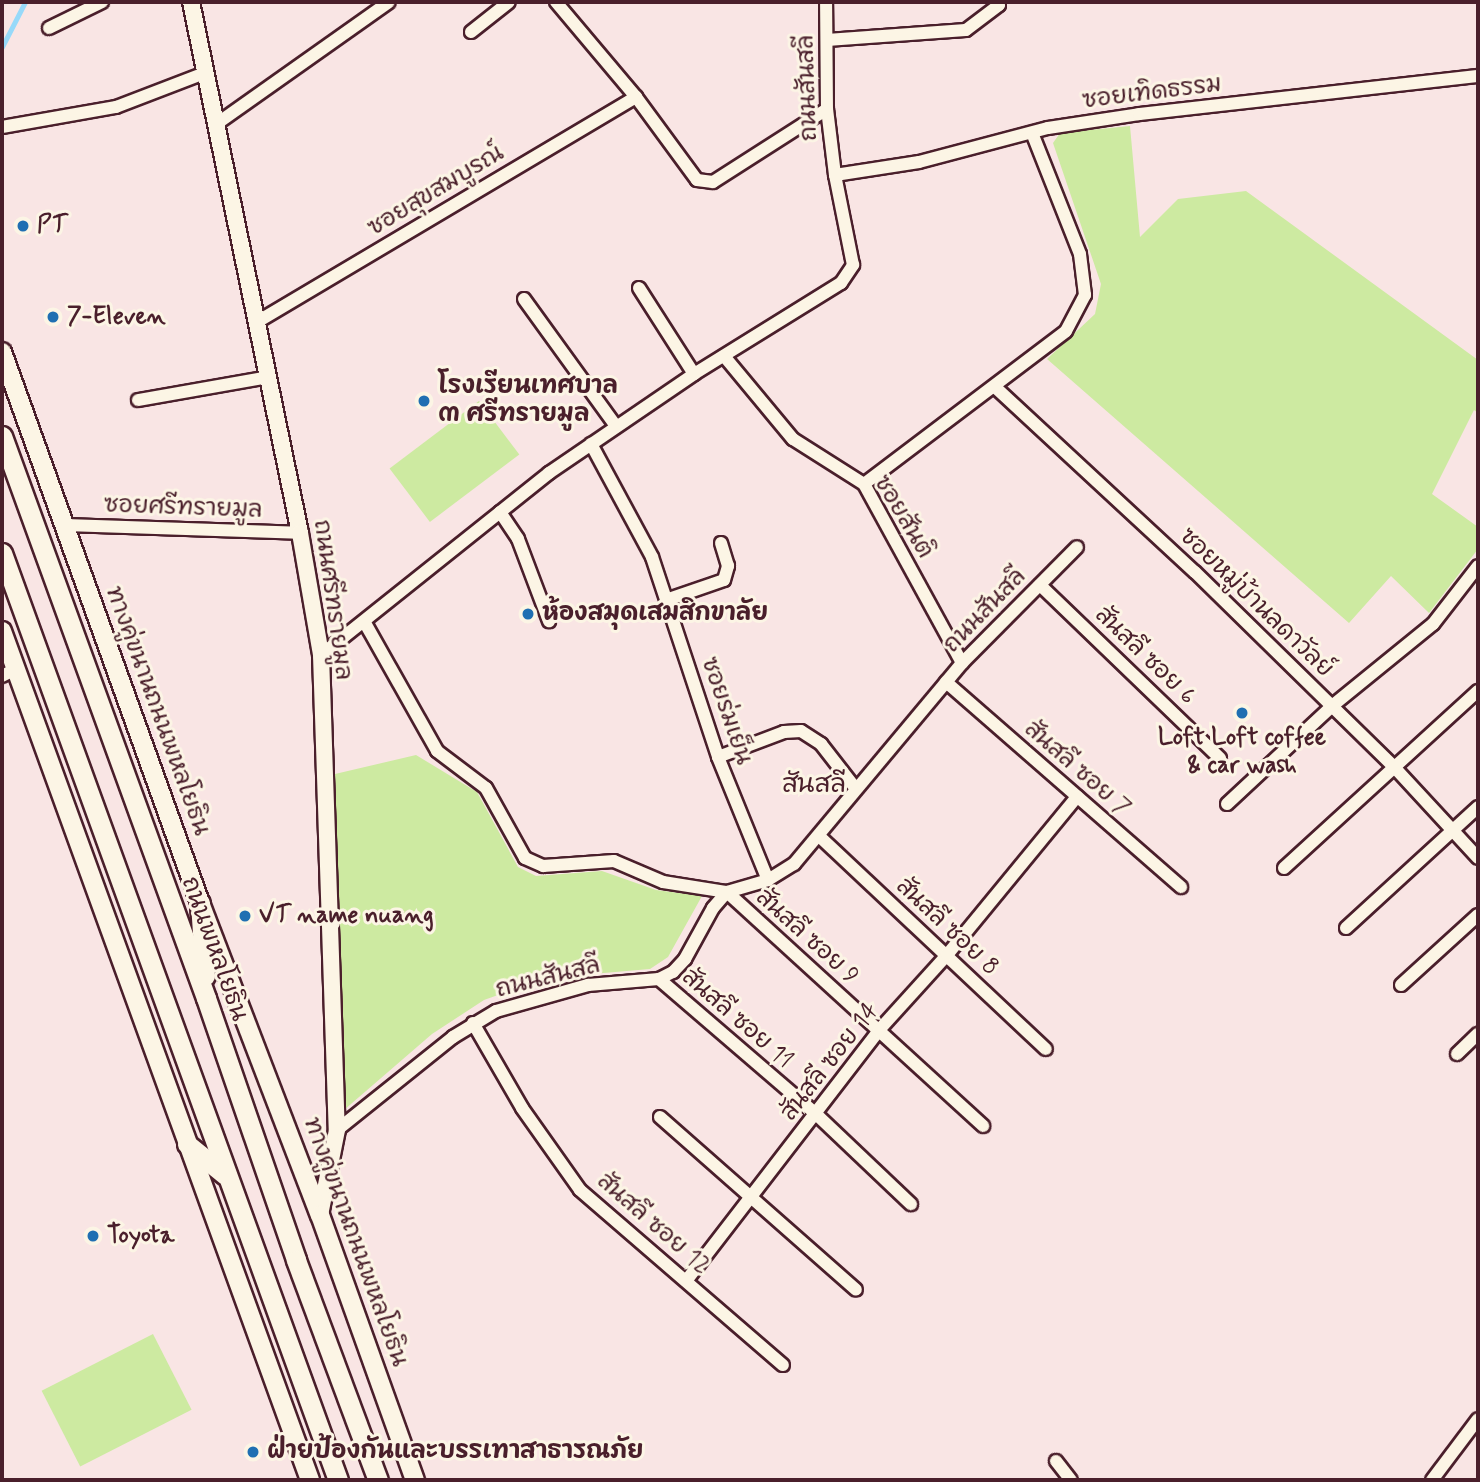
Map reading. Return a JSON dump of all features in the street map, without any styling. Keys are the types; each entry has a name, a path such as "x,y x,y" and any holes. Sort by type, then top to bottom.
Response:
{"main road":[{"name":"ทางคู่ขนานถนนพหลโยธิน","path":"2,352 200,903 320,1214 415,1480"},
{"name":"ถนนพหลโยธิน","path":"2,436 206,998 296,1260 378,1480"},
{"path":"2,553 225,1176 338,1480"},
{"path":"2,631 9,672 310,1480"},
{"path":"200,903 206,998"},
{"path":"187,1144 225,1176"}],"street":[{"path":"49,28 102,2"},
{"name":"ถนนศรีทรายมูล","path":"191,2 218,123 300,533 321,656 337,1130 320,1214"},
{"path":"218,123 389,2"},
{"path":"471,32 509,2"},
{"path":"556,2 636,97 697,180 713,182 827,109"},
{"name":"ถนนสันสลี","path":"321,656 500,512 616,426 841,283 853,265 835,175 827,109 826,2"},
{"path":"827,40 966,30 999,5 998,2"},
{"path":"2,127 116,107 207,72"},
{"name":"ซอยเทิดธรรม","path":"835,175 919,162 1032,133 1139,114 1478,76"},
{"name":"ซอยสุขสมบูรณ์","path":"257,322 636,97"},
{"path":"864,484 923,436 995,387 1066,331 1085,295 1080,254 1032,133"},
{"path":"639,288 694,374"},
{"path":"524,299 616,426"},
{"name":"ซอยสันติ","path":"724,356 793,439 864,484 962,663"},
{"path":"138,400 268,377"},
{"name":"ซอยหมู่บ้านลดาวัลย์","path":"995,387 1195,572 1395,768 1478,858"},
{"name":"ซอยร่มเย็น","path":"591,444 652,557 718,757 768,880"},
{"path":"500,512 518,539 549,621"},
{"name":"ซอยศรีทรายมูล","path":"64,525 300,533"},
{"path":"666,600 724,580 728,566 722,543"},
{"name":"ถนนสันสลี","path":"727,892 768,880 794,864 962,663 1077,547"},
{"path":"1227,804 1332,706 1433,624 1478,566"},
{"name":"สันสลี ซอย 6","path":"1040,585 1220,758"},
{"path":"365,623 437,751 486,788 525,858 543,866 614,861 663,882 727,892"},
{"name":"สันสลี ซอย 7","path":"946,682 1181,887"},
{"path":"1284,868 1478,691"},
{"path":"718,757 784,732 801,731 821,744 856,789"},
{"name":"สันสลี ซอย 14","path":"686,1281 879,1030 947,955 1077,797"},
{"path":"1346,928 1478,807"},
{"name":"สันสลี ซอย 8","path":"819,835 1046,1049"},
{"path":"659,979 673,972 685,960 713,908 727,892"},
{"name":"สันสลี ซอย 9","path":"727,892 983,1126"},
{"path":"1401,985 1478,915"},
{"name":"ถนนสันสลี","path":"337,1130 472,1023 496,1011 588,985 659,979"},
{"name":"สันสลี ซอย 11","path":"659,979 816,1114 911,1204"},
{"name":"สันสลี ซอย 12","path":"472,1023 522,1108 580,1190 783,1365"},
{"path":"1457,1054 1478,1034"},
{"path":"660,1117 753,1196 856,1290"},
{"path":"1432,1480 1478,1419"},
{"path":"1056,1461 1071,1480"}],"green space":[{"path":"1130,126 1140,237 1178,199 1246,191 1478,360 1478,413 1474,410 1432,494 1478,527 1478,549 1429,613 1391,576 1349,623 1047,359 1095,314 1101,284 1053,143 1060,133"},
{"path":"479,401 519,455 430,522 390,468"},
{"path":"416,755 477,792 518,867 536,876 602,871 656,890 702,896 668,957 650,969 546,978 484,1000 432,1034 344,1110 335,774"},
{"path":"153,1334 192,1410 80,1466 42,1391"}],"waterway":[{"path":"2,47 25,2"}],"place":[{"name":"PT","path":"23,226"},
{"name":"7-Eleven","path":"53,317"},
{"name":"โรงเรียนเทศบาล ๓ ศรีทรายมูล","path":"424,401"},
{"name":"ห้องสมุดเสมสิกขาลัย","path":"528,614"},
{"name":"Loft Loft coffee & car wash","path":"1242,713"},
{"name":"VT name nuang","path":"245,916"},
{"name":"Toyota","path":"93,1236"},
{"name":"ฝ่ายป้องกันและบรรเทาสาธารณภัย","path":"253,1452"}],"district":[{"name":"สันสลี","path":"814,786"}]}
